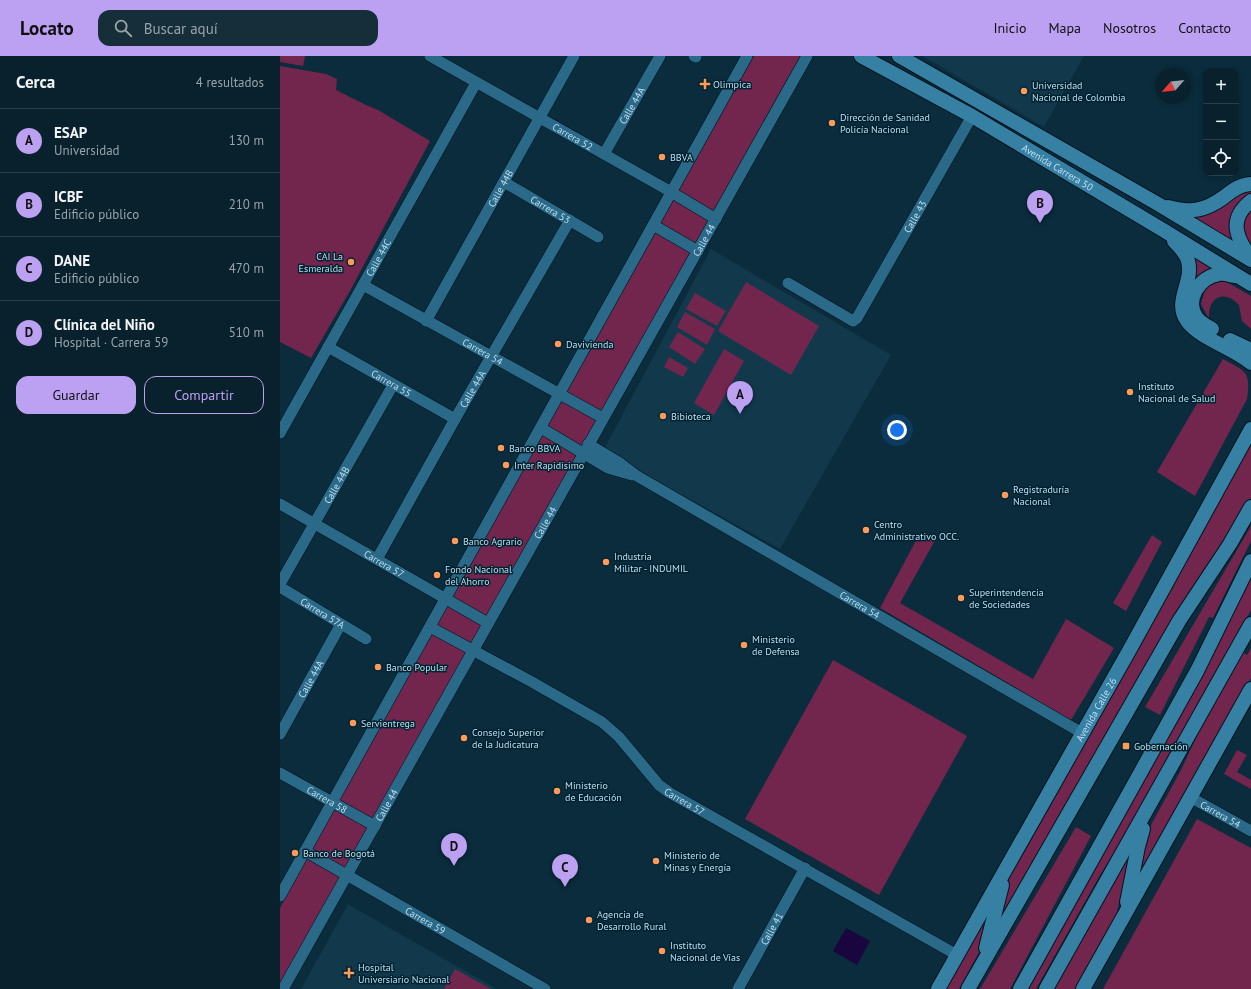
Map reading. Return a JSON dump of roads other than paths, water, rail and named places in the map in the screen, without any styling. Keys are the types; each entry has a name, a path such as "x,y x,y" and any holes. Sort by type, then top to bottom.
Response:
{"main road":[{"name":"Avenida Carrera 50","path":"862,56 972,116 1163,230 1245,281"},
{"name":"Avenida Carrera 50","path":"899,56 1158,204 1251,260"},
{"path":"1158,204 1185,210 1202,209 1216,203 1240,186 1251,184"},
{"path":"1251,201 1245,206 1239,216 1237,236 1251,260"},
{"path":"1163,230 1182,250 1188,262 1189,275 1182,305 1186,320 1198,332 1251,363"},
{"path":"1245,281 1220,274 1209,277 1196,289 1192,304 1197,318 1204,324 1251,350"},
{"name":"Avenida Calle 26","path":"938,989 1250,430"},
{"path":"968,989 1179,621 1230,544 1251,507"},
{"path":"1020,989 1197,671 1251,561"},
{"path":"1046,989 1251,624"},
{"path":"1083,989 1251,689"},
{"path":"1122,920 1139,842 1154,798"},
{"path":"978,972 1007,867"}],"street":[{"name":"Carrera 52","path":"430,56 716,219"},
{"name":"Calle 44B","path":"426,321 574,56"},
{"name":"Calle 44A","path":"604,154 660,56"},
{"path":"280,896 747,56"},
{"name":"Calle 44","path":"283,989 472,650 807,56"},
{"name":"Calle 44C","path":"280,433 476,83"},
{"name":"Calle 43","path":"788,283 853,321 857,318 972,116"},
{"name":"Carrera 53","path":"504,182 598,237"},
{"name":"Calle 44A","path":"377,559 455,419 570,220"},
{"path":"653,225 698,251"},
{"name":"Carrera 54","path":"363,285 559,395 603,418"},
{"name":"Carrera 55","path":"328,347 455,419"},
{"name":"Calle 44B","path":"280,584 393,385"},
{"name":"Carrera 54","path":"541,428 585,449 608,468 637,476 1082,733"},
{"name":"Carrera 57","path":"280,504 488,623"},
{"name":"Carrera 57A","path":"280,587 366,639"},
{"name":"Calle 44A","path":"280,734 341,624"},
{"name":"Carrera 57","path":"430,627 602,722 619,736 659,785 670,793 957,955"},
{"name":"Carrera 58","path":"280,773 333,801 375,826"},
{"name":"Carrera 54","path":"1190,797 1251,831"},
{"name":"Carrera 59","path":"305,851 545,989"},
{"name":"Calle 41","path":"738,989 805,868"}],"place":[{"name":"Olimpica","path":"705,84"},
{"name":"Universidad Nacional de Colombia","path":"1024,91"},
{"name":"Dirección de Sanidad Policía Nacional","path":"832,123"},
{"name":"BBVA","path":"662,157"},
{"name":"ICBF","path":"1040,223"},
{"name":"CAI La Esmeralda","path":"351,262"},
{"name":"Davivienda","path":"558,344"},
{"name":"Instituto Nacional de Salud","path":"1130,392"},
{"name":"ESAP","path":"740,414"},
{"name":"Bibioteca","path":"663,416"},
{"name":"Banco BBVA","path":"501,448"},
{"name":"Inter Rapidísimo","path":"506,465"},
{"name":"Registraduría Nacional","path":"1005,495"},
{"name":"Centro Administrativo OCC.","path":"866,530"},
{"name":"Banco Agrario","path":"455,541"},
{"name":"Industria Militar - INDUMIL","path":"606,562"},
{"name":"Fondo Nacional del Ahorro","path":"437,575"},
{"name":"Superintendencia de Sociedades","path":"961,598"},
{"name":"Ministerio de Defensa","path":"744,645"},
{"name":"Banco Popular","path":"378,667"},
{"name":"Servientrega","path":"353,723"},
{"name":"Consejo Superior de la Judicatura","path":"464,738"},
{"name":"Gobernación","path":"1126,746"},
{"name":"Ministerio de Educación","path":"557,791"},
{"name":"Banco de Bogotá","path":"295,853"},
{"name":"Ministerio de Minas y Energía","path":"656,861"},
{"name":"Clínica del Niño","path":"454,866"},
{"name":"DANE","path":"565,887"},
{"name":"Agencia de Desarrollo Rural","path":"589,920"},
{"name":"Instituto Nacional de Vías","path":"662,951"},
{"name":"Hospital Universiario Nacional","path":"349,973"}]}
